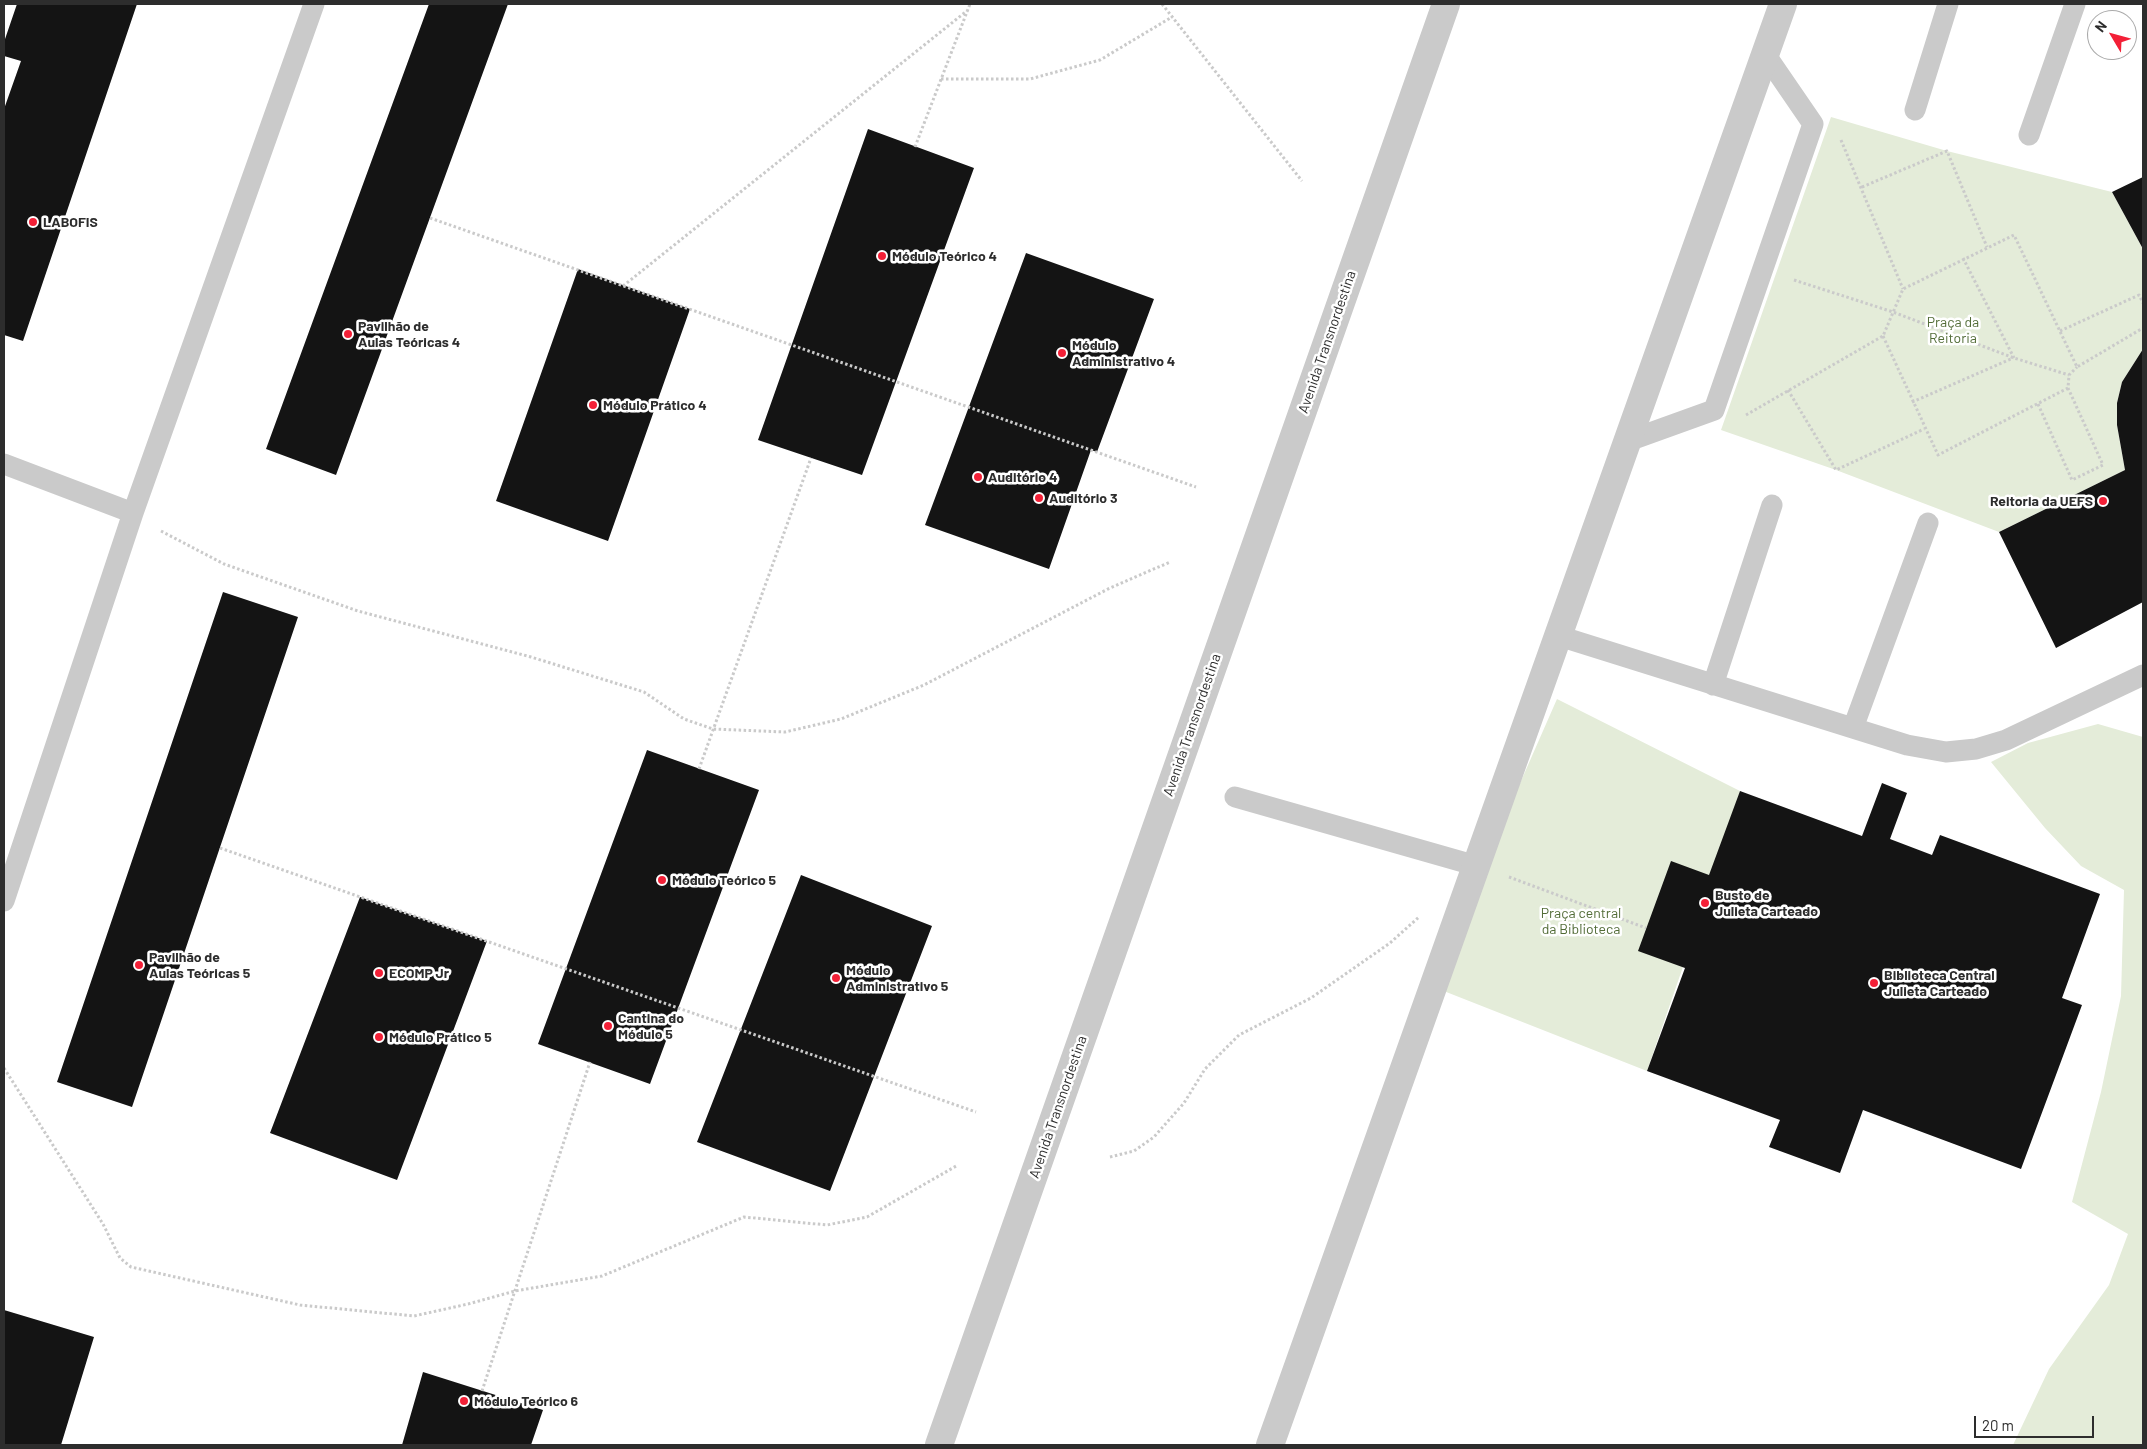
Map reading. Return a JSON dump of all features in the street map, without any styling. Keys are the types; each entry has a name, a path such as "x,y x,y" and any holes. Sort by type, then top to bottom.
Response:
{"street":[{"name":"Avenida Transnordestina","path":"939,1445 1446,4"},
{"path":"1270,1445 1431,986 1477,866 1782,4"}],"lane":[{"path":"4,901 132,514 314,4"},
{"path":"1915,110 1948,4"},
{"path":"2029,135 2074,4"},
{"path":"1628,441 1714,410 1813,124 1765,54"},
{"path":"4,464 132,514"},
{"path":"1713,685 1772,505"},
{"path":"1853,728 1928,523"},
{"path":"1559,636 1907,745 1946,752 1976,749 2006,740 2143,675"},
{"path":"1235,797 1477,866"}],"path":[{"path":"915,147 970,4"},
{"path":"1162,4 1302,181"},
{"path":"623,286 968,10"},
{"path":"941,79 1030,79 1100,60 1172,16"},
{"path":"1839,134 1903,289"},
{"path":"1862,187 1947,151 1987,247"},
{"path":"430,218 1196,487"},
{"path":"1738,420 1883,336 1903,289 1963,258 2014,235 2077,367"},
{"path":"1963,258 2014,358"},
{"path":"1786,277 1893,312 2014,358 2069,375"},
{"path":"2060,331 2139,295 2143,303"},
{"path":"2038,404 2072,480 2104,465 2068,388 2069,375 2077,367 2143,328"},
{"path":"1883,336 1924,430 1938,455 2068,388"},
{"path":"1912,402 2014,358"},
{"path":"1788,390 1836,470 1924,430"},
{"path":"699,769 811,458"},
{"path":"132,514 176,540 224,564 358,611 531,657 644,692 684,720 712,729 785,732 841,719 924,686 1108,589 1170,562"},
{"path":"220,848 976,1112"},
{"path":"1505,876 1646,928"},
{"path":"1110,1157 1134,1151 1154,1137 1184,1103 1205,1069 1239,1035 1311,998 1390,943 1426,911"},
{"path":"482,1391 590,1062"},
{"path":"4,1068 102,1224 120,1258 131,1268 300,1305 414,1316 515,1291 602,1276 744,1216 827,1225 867,1217 958,1165"}],"green space":[{"name":"Praça da Reitoria","path":"1831,117 1947,151 2112,192 2143,249 2143,349 2122,382 2117,403 2117,425 2125,470 1999,532 1836,470 1721,430"},
{"name":"Praça central da Biblioteca","path":"1557,699 1740,791 1705,903 1647,1071 1431,986"},
{"path":"2098,724 2143,737 2143,1445 2013,1445 2049,1369 2109,1285 2128,1234 2072,1202 2101,1092 2121,996 2124,890 2081,866 2045,828 1991,762 2028,743"}],"building":[{"name":"LABOFIS","path":"17,4 137,4 23,341 4,335 4,109 21,61 4,56 4,42"},
{"name":"Pavilhão de Aulas Teóricas 4","path":"429,4 508,4 336,475 266,449"},
{"name":"Módulo Teórico 4","path":"868,129 974,168 862,475 758,440"},
{"path":"2143,177 2143,249 2112,192"},
{"path":"1026,253 1154,299 1097,452 1091,450 1049,569 925,525"},
{"name":"Módulo Prático 4","path":"578,269 690,309 608,541 496,501"},
{"name":"Reitoria da UEFS","path":"2143,349 2143,602 2056,648 1999,532 2125,470 2117,425 2117,403 2122,382"},
{"name":"Pavilhão de Aulas Teóricas 5","path":"223,592 298,617 132,1107 57,1082"},
{"name":"Módulo Teórico 5","path":"647,750 759,790 650,1084 538,1044"},
{"name":"Biblioteca Central Julieta Carteado","path":"1882,783 1907,793 1890,839 1932,855 1940,835 2100,894 2062,998 2082,1005 2021,1169 1863,1110 1840,1173 1769,1147 1780,1120 1647,1071 1685,968 1638,951 1671,861 1709,875 1740,791 1862,836"},
{"path":"801,875 932,926 830,1191 697,1142"},
{"name":"Módulo Prático 5","path":"360,897 487,941 397,1180 270,1133"},
{"path":"4,1310 94,1337 61,1445 4,1445"},
{"name":"Módulo Teórico 6","path":"423,1372 543,1410 531,1445 402,1445"}],"place":[{"name":"LABOFIS","path":"33,222"},
{"name":"Módulo Teórico 4","path":"882,256"},
{"name":"Pavilhão de Aulas Teóricas 4","path":"348,334"},
{"name":"Módulo Administrativo 4","path":"1062,353"},
{"name":"Módulo Prático 4","path":"593,405"},
{"name":"Auditório 4","path":"978,477"},
{"name":"Auditório 3","path":"1039,498"},
{"name":"Reitoria da UEFS","path":"2103,501"},
{"name":"Módulo Teórico 5","path":"662,880"},
{"name":"Busto de Julieta Carteado","path":"1705,903"},
{"name":"Pavilhão de Aulas Teóricas 5","path":"139,965"},
{"name":"ECOMP Jr","path":"379,973"},
{"name":"Módulo Administrativo 5","path":"836,978"},
{"name":"Biblioteca Central Julieta Carteado","path":"1874,983"},
{"name":"Cantina do Módulo 5","path":"608,1026"},
{"name":"Módulo Prático 5","path":"379,1037"},
{"name":"Módulo Teórico 6","path":"464,1401"}]}
